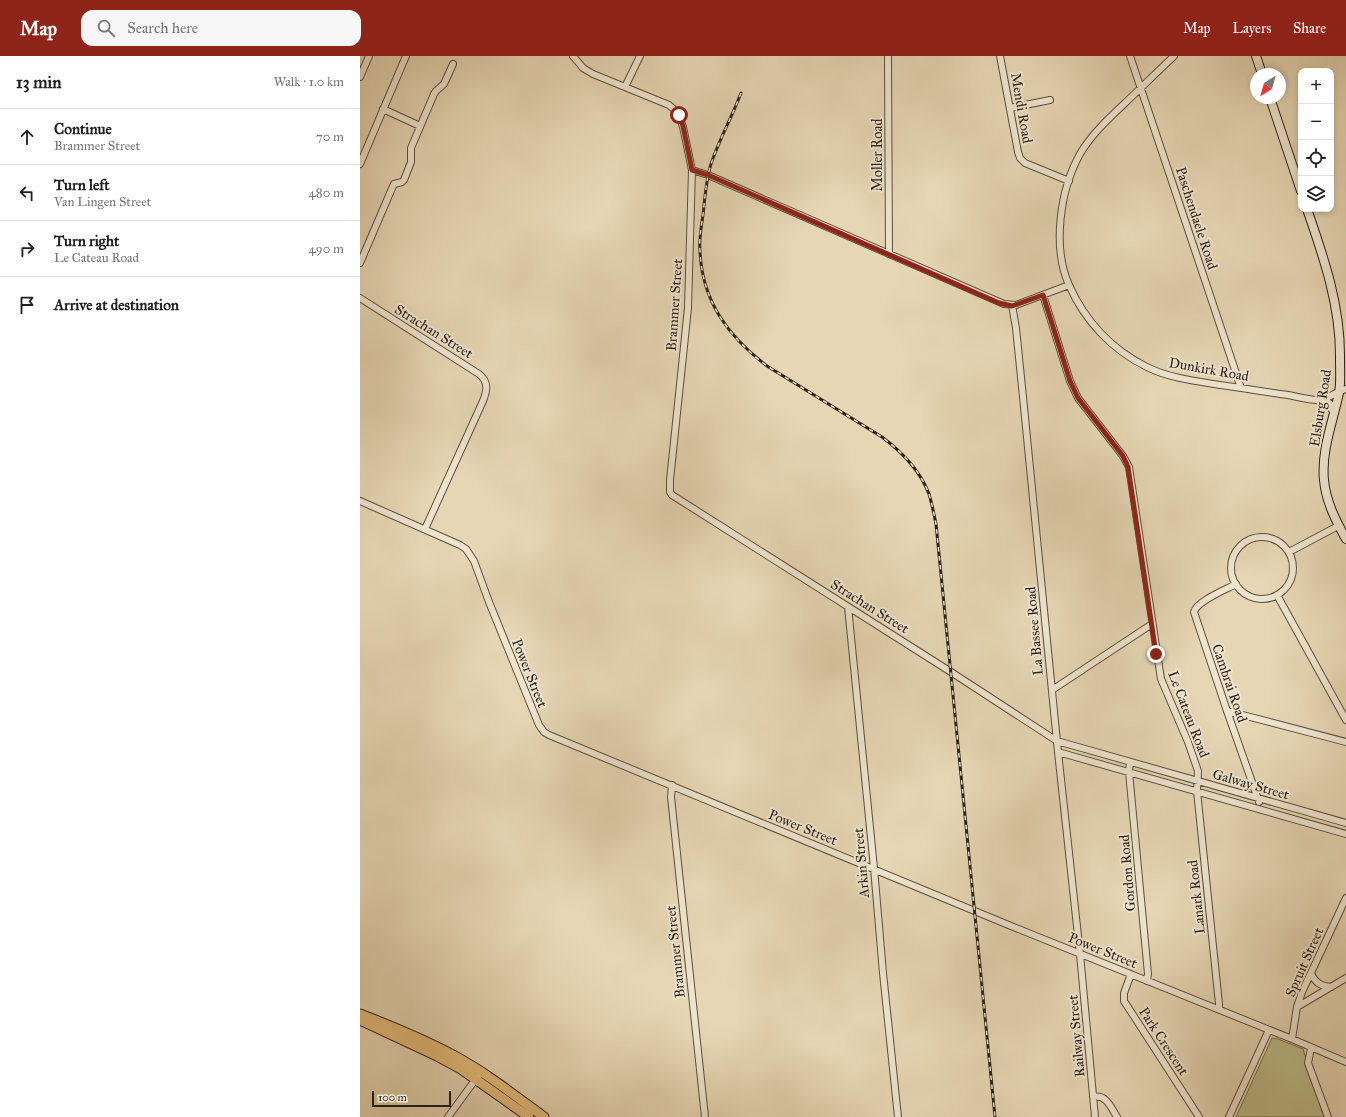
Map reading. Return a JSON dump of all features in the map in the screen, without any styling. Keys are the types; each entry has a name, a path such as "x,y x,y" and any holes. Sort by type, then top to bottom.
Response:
{"main road":[{"path":"1256,56 1260,68"},
{"path":"1272,104 1298,182"},
{"name":"Elsburg Road","path":"1308,212 1330,280 1339,327 1343,390 1334,412 1326,454 1324,480 1327,498 1338,526 1346,540"},
{"path":"1319,400 1330,404 1334,409 1334,412"},
{"path":"360,1014 398,1029 452,1054 529,1117"},
{"path":"360,1020 479,1075 544,1117"}],"street":[{"path":"360,77 369,56"},
{"path":"360,164 406,56"},
{"path":"573,56 587,71 626,88 640,56"},
{"name":"Moller Road","path":"888,56 889,254"},
{"name":"Mendi Road","path":"1000,56 1018,152 1022,161 1069,181"},
{"name":"Paschendaele Road","path":"1130,56 1241,388"},
{"name":"Dunkirk Road","path":"1174,56 1105,122 1081,153 1063,199 1060,235 1062,254 1069,285 1084,312 1097,329 1112,344 1132,359 1148,368 1189,380 1319,400"},
{"path":"360,263 394,184 404,180 411,162 411,148 420,126 434,94 444,84 453,64"},
{"name":"Brammer Street","path":"626,88 669,105 676,111 681,120 692,170 688,308 670,492"},
{"path":"1010,108 1050,100"},
{"path":"383,109 420,126"},
{"path":"692,170 708,175 999,303 1012,306 1069,285"},
{"name":"Le Cateau Road","path":"1043,295 1070,381 1076,394 1123,456 1128,467 1160,679 1198,771 1198,782"},
{"name":"Strachan Street","path":"360,298 479,374 485,380 487,391 425,529"},
{"name":"La Bassee Road","path":"1012,306 1016,328 1058,752 1080,954"},
{"path":"1319,400 1343,390"},
{"name":"Strachan Street","path":"670,492 672,496 681,502 1057,741"},
{"name":"Power Street","path":"360,501 425,529 463,547 469,552 474,561 489,602 541,729 549,735 1346,1062"},
{"path":"1289,552 1338,526"},
{"path":"1257,537 1271,538 1282,544 1289,552 1293,566 1292,578 1286,588 1277,595 1266,598 1254,598 1244,593 1236,584 1231,571 1232,558 1239,546 1244,542 1257,537"},
{"name":"Cambrai Road","path":"1236,584 1200,604 1194,612 1262,810"},
{"path":"1277,595 1346,720"},
{"name":"Arkin Street","path":"848,607 898,1117"},
{"path":"1052,690 1152,624"},
{"path":"1227,711 1346,742"},
{"name":"Galway Street","path":"1057,741 1346,823"},
{"name":"Galway Street","path":"1058,752 1346,834"},
{"name":"Gordon Road","path":"1130,762 1129,772 1148,981"},
{"name":"Lanark Road","path":"1198,782 1197,791 1220,1004 1219,1009"},
{"name":"Brammer Street","path":"672,785 672,804 705,1117"},
{"name":"Spruit Street","path":"1292,1039 1297,1007 1346,898"},
{"name":"Railway Street","path":"1080,954 1096,1117"},
{"path":"1311,973 1314,980 1318,984 1331,987"},
{"name":"Park Crescent","path":"1131,974 1124,993 1124,1001 1199,1117"},
{"path":"1297,1007 1346,978"},
{"path":"1229,1117 1270,1030"},
{"path":"1311,1048 1308,1063 1328,1117"},
{"path":"448,1117 479,1075"},
{"path":"1093,1097 1099,1096 1104,1098 1118,1117"}],"green space":[{"path":"1272,1038 1303,1049 1324,1117 1236,1117"}],"railway":[{"path":"741,93 714,155 709,170 706,189 700,233 700,251 702,269 712,302 720,317 730,330 753,355 767,366 882,437 897,449 910,462 921,477 931,502 936,524 995,1117"}],"route":[{"path":"679,115 683,126 692,170 708,175 999,303 1012,306 1043,295 1070,381 1076,394 1084,407 1123,456 1128,467 1148,592 1156,654"}]}
